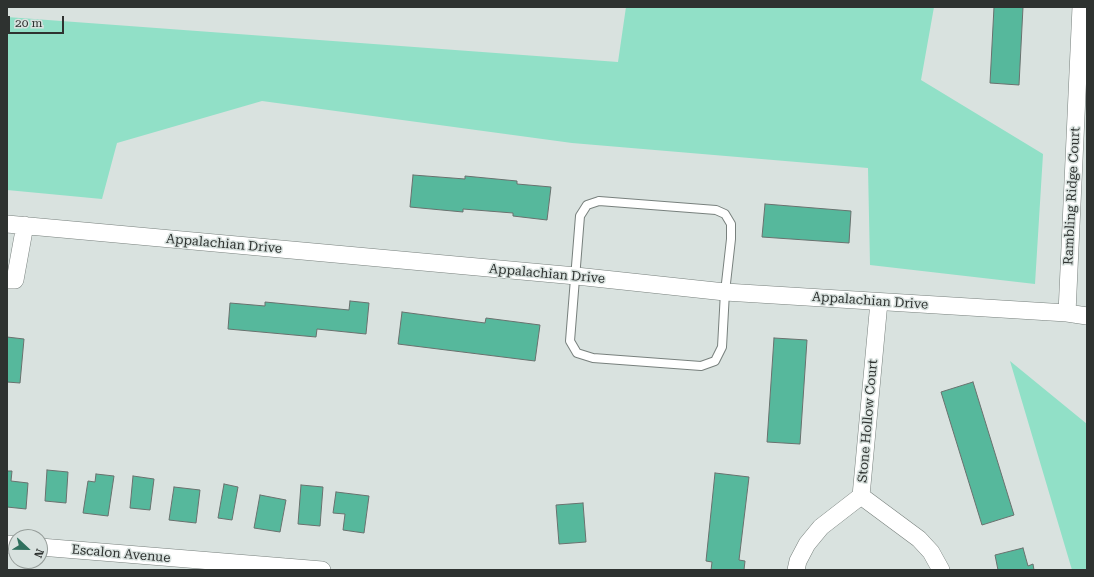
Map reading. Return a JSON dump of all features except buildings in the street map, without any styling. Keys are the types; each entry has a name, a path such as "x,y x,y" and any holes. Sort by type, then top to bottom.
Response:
{"street":[{"name":"Rambling Ridge Court","path":"1067,313 1081,7"},
{"name":"Appalachian Drive","path":"7,224 576,276 724,292 1067,313 1087,316"},
{"path":"11,280 25,225"},
{"name":"Stone Hollow Court","path":"797,565 807,544 821,527 861,496 879,302"},
{"path":"861,496 919,539 932,552 941,570"},
{"name":"Escalon Avenue","path":"48,548 322,570"}],"lane":[{"path":"599,201 716,210 725,214 731,224 731,239 724,292 722,347 715,361 701,366 593,358 577,354 570,341 576,276 580,216 587,205 599,201"}],"green space":[{"path":"626,7 934,7 921,80 1043,154 1035,284 870,265 868,168 572,143 262,101 117,143 102,199 7,190 7,17 618,62"},
{"path":"1010,361 1087,424 1087,570 1072,570"}]}
